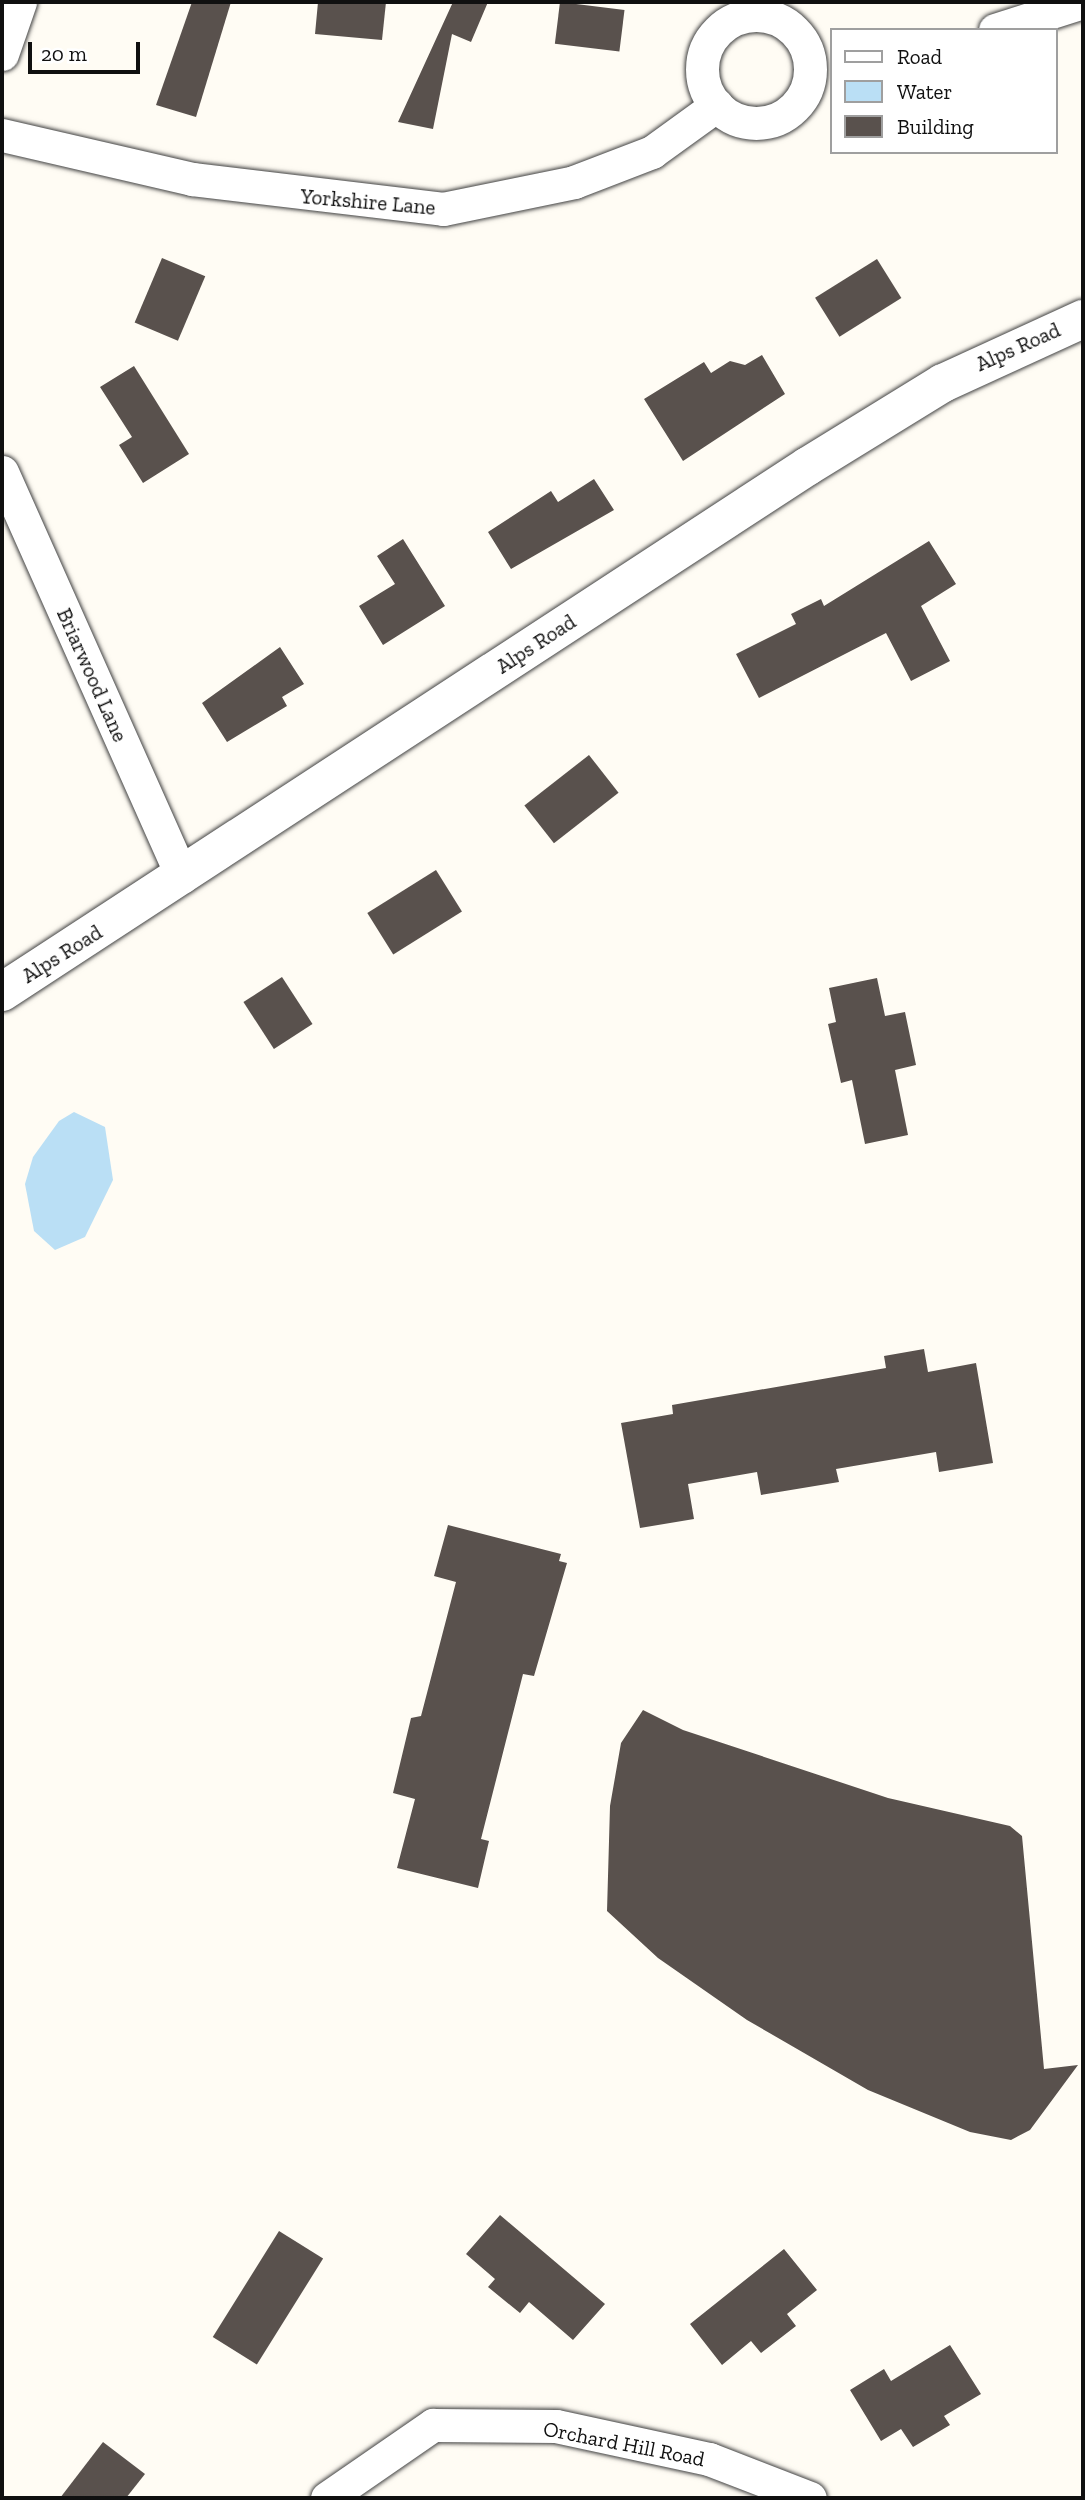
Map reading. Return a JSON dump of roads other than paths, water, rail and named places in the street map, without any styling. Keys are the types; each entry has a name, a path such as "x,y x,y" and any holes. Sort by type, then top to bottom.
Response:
{"street":[{"path":"2,54 20,2"},
{"path":"1001,28 1083,2"},
{"path":"746,16 780,20 794,30 821,75 794,107 772,120 747,122 717,105 703,77 708,45 723,26 746,16"},
{"name":"Yorkshire Lane","path":"2,135 192,179 443,209 574,182 652,152 717,105"},
{"name":"Alps Road","path":"2,992 808,466 956,376 1083,319"},
{"name":"Briarwood Lane","path":"2,472 181,877"},
{"name":"Orchard Hill Road","path":"327,2498 433,2425 556,2427 709,2459 810,2498"}],"water":[{"path":"74,1112 105,1127 113,1180 85,1237 55,1250 34,1231 25,1184 33,1157 59,1121"}]}
